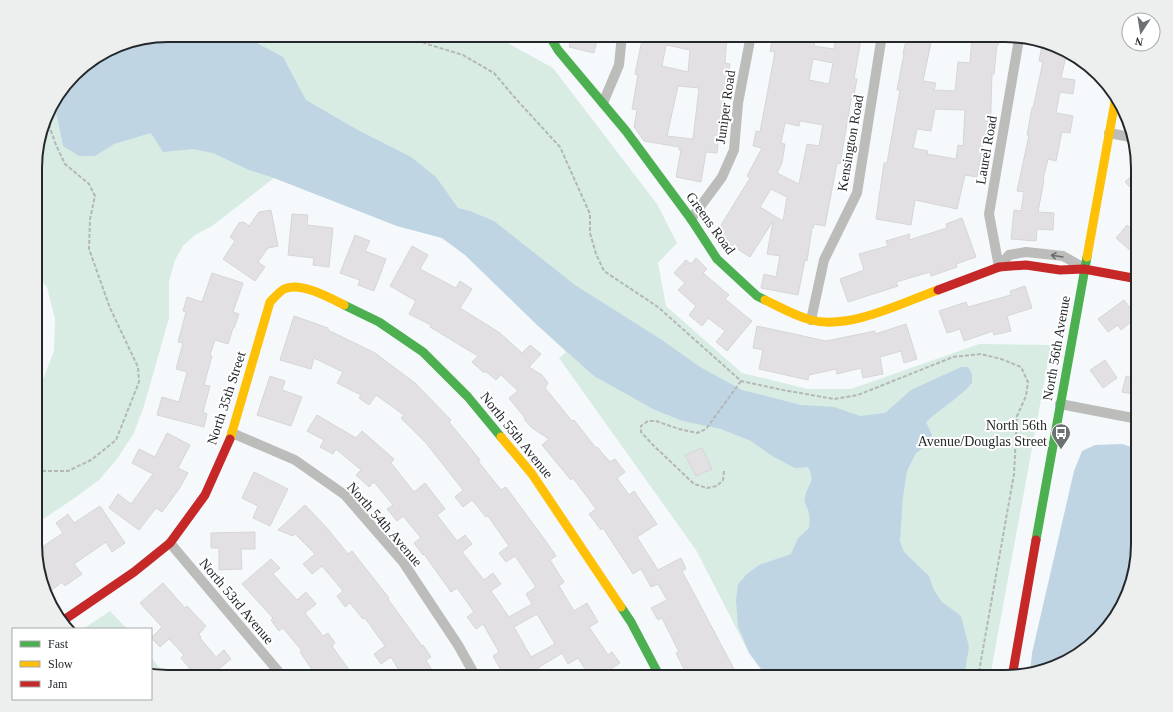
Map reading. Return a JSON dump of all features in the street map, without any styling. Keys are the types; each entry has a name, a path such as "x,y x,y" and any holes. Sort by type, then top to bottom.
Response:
{"street":[{"name":"Greens Road","path":"553,42 558,50 626,131 691,219 717,259 757,296 787,311 811,320 834,322 859,319 999,267 1031,266 1060,270 1084,269"},
{"path":"603,103 619,65 621,42"},
{"name":"Juniper Road","path":"691,219 722,177 734,150 738,103 750,42"},
{"name":"Kensington Road","path":"811,320 824,260 857,193 881,42"},
{"name":"Laurel Road","path":"999,267 989,214 1018,43"},
{"name":"North 56th Avenue","path":"1013,670 1114,105"},
{"path":"1109,133 1127,136"},
{"name":"Greens Road","path":"999,267 1009,255 1026,252 1062,256 1084,269"},
{"path":"1031,266 1033,253"},
{"path":"1084,269 1131,277"},
{"name":"North 55th Avenue","path":"285,289 298,287 324,295 379,322 423,352 468,397 532,474 631,622 656,670"},
{"name":"North 35th Street","path":"66,618 134,572 170,543 206,495 232,433 270,302 285,289"},
{"path":"1060,404 1131,418"},
{"name":"North 54th Avenue","path":"232,433 295,460 345,495 403,562 458,645 472,670"},
{"name":"North 53rd Avenue","path":"170,543 277,670"}],"path":[{"path":"422,42 463,55 494,73 560,147 590,214 590,233 596,254 604,271 658,307 741,381 834,399 858,395 953,357 981,354 1001,359 1021,367 1028,382 1026,396 1017,416 1014,474 979,670"},
{"path":"42,471 68,471 91,460 116,440 139,382 138,367 110,308 89,249 90,219 95,196 89,184 66,164 56,146 49,126"},
{"path":"724,471 723,480 717,486 707,488 694,484 641,432 641,426 648,421 656,421 678,429 697,433 706,430 741,381"}],"green space":[{"path":"159,42 506,42 553,68 657,204 677,243 658,263 666,306 742,373 808,389 851,389 979,344 1051,345 991,670 762,670 749,653 696,550 559,358 566,352 465,255 442,238 397,226 274,178 212,226 195,235 183,246 175,260 169,281 169,318 144,406 134,433 117,459 99,480 42,520 42,382 54,351 55,319 47,287 42,281 42,168 46,135 59,105 73,85 91,68 105,59 127,49 143,44"},
{"path":"110,611 126,628 84,628"},
{"path":"152,658 161,670 152,669"}],"water":[{"path":"159,42 255,42 283,57 306,100 356,129 411,157 436,177 458,208 470,211 494,221 575,285 662,340 700,367 742,390 801,405 834,407 860,416 885,413 911,390 961,367 968,367 972,374 972,383 926,422 932,435 926,446 916,453 907,471 903,497 900,541 904,552 929,576 934,590 942,602 961,616 969,647 965,670 762,670 749,653 738,626 736,601 738,584 747,574 759,565 791,554 798,538 809,528 809,513 805,504 806,492 811,482 808,467 795,468 772,456 751,441 721,429 683,421 653,409 594,376 537,325 465,255 442,238 397,226 274,178 249,170 213,153 193,149 163,152 151,133 114,144 95,156 79,156 63,146 56,112 59,105 73,85 85,73 105,59 127,49 143,44"},
{"path":"1122,444 1131,447 1131,553 1129,569 1118,600 1100,627 1075,649 1061,657 1030,668 1032,653 1074,471 1082,451 1095,445"}],"building":[{"path":"570,42 596,42 594,53 569,47"},
{"path":"642,42 726,42 725,63 730,64 727,91 725,91 720,124 717,153 706,152 701,182 676,177 681,150 679,150 679,147 644,141 634,127 637,110 632,109 638,75 635,74","holes":["666,45 690,50 688,72 662,66","678,86 699,88 693,139 667,136"]},
{"path":"772,42 815,42 814,46 834,49 835,42 860,42 854,79 857,79 854,95 852,95 840,164 837,163 825,226 814,224 812,228 807,261 805,260 798,295 761,288 764,274 776,277 780,256 767,254 773,221 750,257 715,235 750,178 747,176 762,148 753,146 756,131 760,132 775,52 770,51","holes":["813,59 833,63 829,84 809,80","800,121 823,125 819,146 807,144 799,184 777,173 782,163 785,144 781,143 785,123 799,126","771,189 787,197 783,221 760,207"]},
{"path":"906,42 931,42 923,81 936,83 934,90 955,91 958,62 970,63 972,42 999,42 994,74 992,74 990,139 984,139 977,177 965,175 957,209 915,200 911,225 876,219 884,163 887,163 900,90 897,90","holes":["935,109 965,110 963,146 958,145 956,159 927,154 928,151 913,148 917,129 931,131"]},
{"path":"1042,47 1066,58 1061,78 1075,80 1073,94 1060,92 1056,113 1073,116 1070,133 1062,132 1056,161 1048,159 1043,179 1038,212 1054,213 1053,230 1037,229 1036,241 1011,239 1014,210 1021,211 1024,192 1017,191 1029,135 1027,135 1032,108 1043,62 1039,61"},
{"path":"1131,176 1131,188 1125,182"},
{"path":"271,210 278,246 268,248 258,262 265,267 255,281 223,259 235,241 230,237 239,223 244,222 249,226 259,212"},
{"path":"292,214 308,215 307,225 333,228 329,267 313,265 314,258 288,255"},
{"path":"962,218 976,257 956,264 957,267 931,276 930,272 896,282 898,286 848,302 840,279 864,270 859,254 888,246 886,241 910,234 909,240 947,228 946,224"},
{"path":"1127,225 1131,228 1131,251 1116,238"},
{"path":"355,235 370,241 365,251 386,259 374,291 358,285 360,280 340,273"},
{"path":"412,246 428,255 420,269 456,288 460,281 472,289 460,308 500,333 522,353 530,345 541,354 529,367 542,375 548,383 545,388 572,421 574,420 596,448 597,447 610,462 615,459 625,472 617,478 629,495 634,491 657,524 637,537 658,570 681,558 686,569 682,571 734,670 684,670 676,653 679,652 662,618 658,620 651,608 667,600 658,584 651,587 641,569 633,574 603,528 601,530 589,514 596,509 573,478 571,480 542,445 549,439 532,428 509,398 518,391 501,375 496,380 485,371 484,373 472,362 478,356 430,327 431,325 409,314 416,301 390,286"},
{"path":"696,258 707,269 703,273 729,295 725,299 752,321 727,351 716,342 725,331 708,318 702,326 689,315 696,306 678,290 685,283 674,273 686,260 691,264"},
{"path":"212,273 243,283 233,312 239,314 228,344 215,340 210,355 212,356 204,385 210,386 203,412 207,414 204,427 157,415 162,397 179,402 187,372 176,369 183,343 178,342 186,312 183,311 187,297 202,302"},
{"path":"1025,286 1032,308 1007,316 1011,331 994,335 993,331 964,341 960,329 947,333 939,311 966,302 968,307 1011,295 1010,291"},
{"path":"1124,300 1131,309 1131,322 1121,330 1118,325 1108,332 1098,319"},
{"path":"294,316 328,328 328,330 375,353 415,383 451,420 449,422 480,460 478,461 501,490 506,487 550,547 556,556 550,560 564,582 559,586 574,611 587,603 598,622 589,627 608,655 612,652 620,663 609,670 586,670 578,658 568,664 562,653 538,668 539,670 501,670 493,656 499,652 483,624 476,629 467,617 474,612 457,588 451,592 424,554 423,555 414,543 421,538 403,516 397,521 387,509 393,505 374,482 369,487 356,475 361,470 336,449 333,454 320,447 324,440 307,431 317,415 356,438 362,431 394,459 391,463 414,492 425,483 445,509 437,515 457,541 465,535 472,544 462,552 484,580 493,573 501,584 491,591 509,617 532,604 526,594 536,587 515,556 506,562 499,553 509,546 488,516 486,517 472,500 463,507 455,497 463,490 426,443 401,418 404,415 376,395 369,405 359,398 361,395 337,383 343,372 314,358 311,369 280,360","holes":["537,614 555,644 531,657 514,627"]},
{"path":"906,324 917,359 904,363 901,351 880,357 883,374 863,378 861,368 837,374 836,369 809,375 808,380 759,369 763,350 753,348 757,326 826,341 875,331 875,334"},
{"path":"1105,360 1117,378 1103,388 1090,370"},
{"path":"270,376 285,381 282,390 302,397 291,426 257,415"},
{"path":"1126,376 1131,377 1131,394 1122,392"},
{"path":"167,433 190,445 178,468 188,473 179,489 162,512 156,508 139,530 109,508 118,494 131,504 153,474 132,463 139,449 155,457"},
{"path":"702,448 712,469 696,476 685,455"},
{"path":"254,472 288,489 270,526 253,518 258,506 242,498"},
{"path":"305,505 327,528 348,554 352,551 389,598 388,599 431,657 426,660 432,670 399,670 391,657 381,664 374,654 385,646 365,618 363,619 350,603 345,607 337,596 343,591 322,566 312,574 303,564 315,554 295,534 293,536 278,530"},
{"path":"100,506 125,543 112,552 106,542 74,564 82,574 65,586 62,582 51,590 44,569 42,547 63,533 56,523 68,514 74,523"},
{"path":"255,532 255,549 241,549 242,569 219,570 219,548 211,548 211,533"},
{"path":"271,559 280,568 273,574 297,600 306,592 316,604 305,613 323,636 328,633 335,643 332,646 349,670 312,670 300,652 302,651 283,628 279,631 271,620 273,618 242,584"},
{"path":"163,583 185,608 187,606 206,626 199,634 201,637 200,638 216,657 224,650 231,659 218,670 191,670 181,658 184,655 169,639 160,647 152,639 152,637 162,627 140,603"}],"traffic: fast":[{"path":"553,42 558,50 626,131 691,219 717,259 757,296 765,300"},
{"path":"1036,540 1087,257"},
{"path":"344,305 379,322 423,352 468,397 501,437"},
{"path":"621,607 631,622 656,670"}],"traffic: slow":[{"path":"1087,257 1114,106"},
{"path":"230,439 270,302 284,289 298,287 315,291 344,305"},
{"path":"765,300 793,314 811,320 826,322 842,321 875,314 938,290"},
{"path":"501,437 532,474 621,607"}],"traffic: jam":[{"path":"938,290 999,267 1026,265 1060,270 1084,269 1131,278"},
{"path":"66,618 134,572 170,543 205,495 230,439"},
{"path":"1013,670 1036,540"}],"place":[{"name":"North 56th Avenue/Douglas Street","path":"1061,450"}]}
